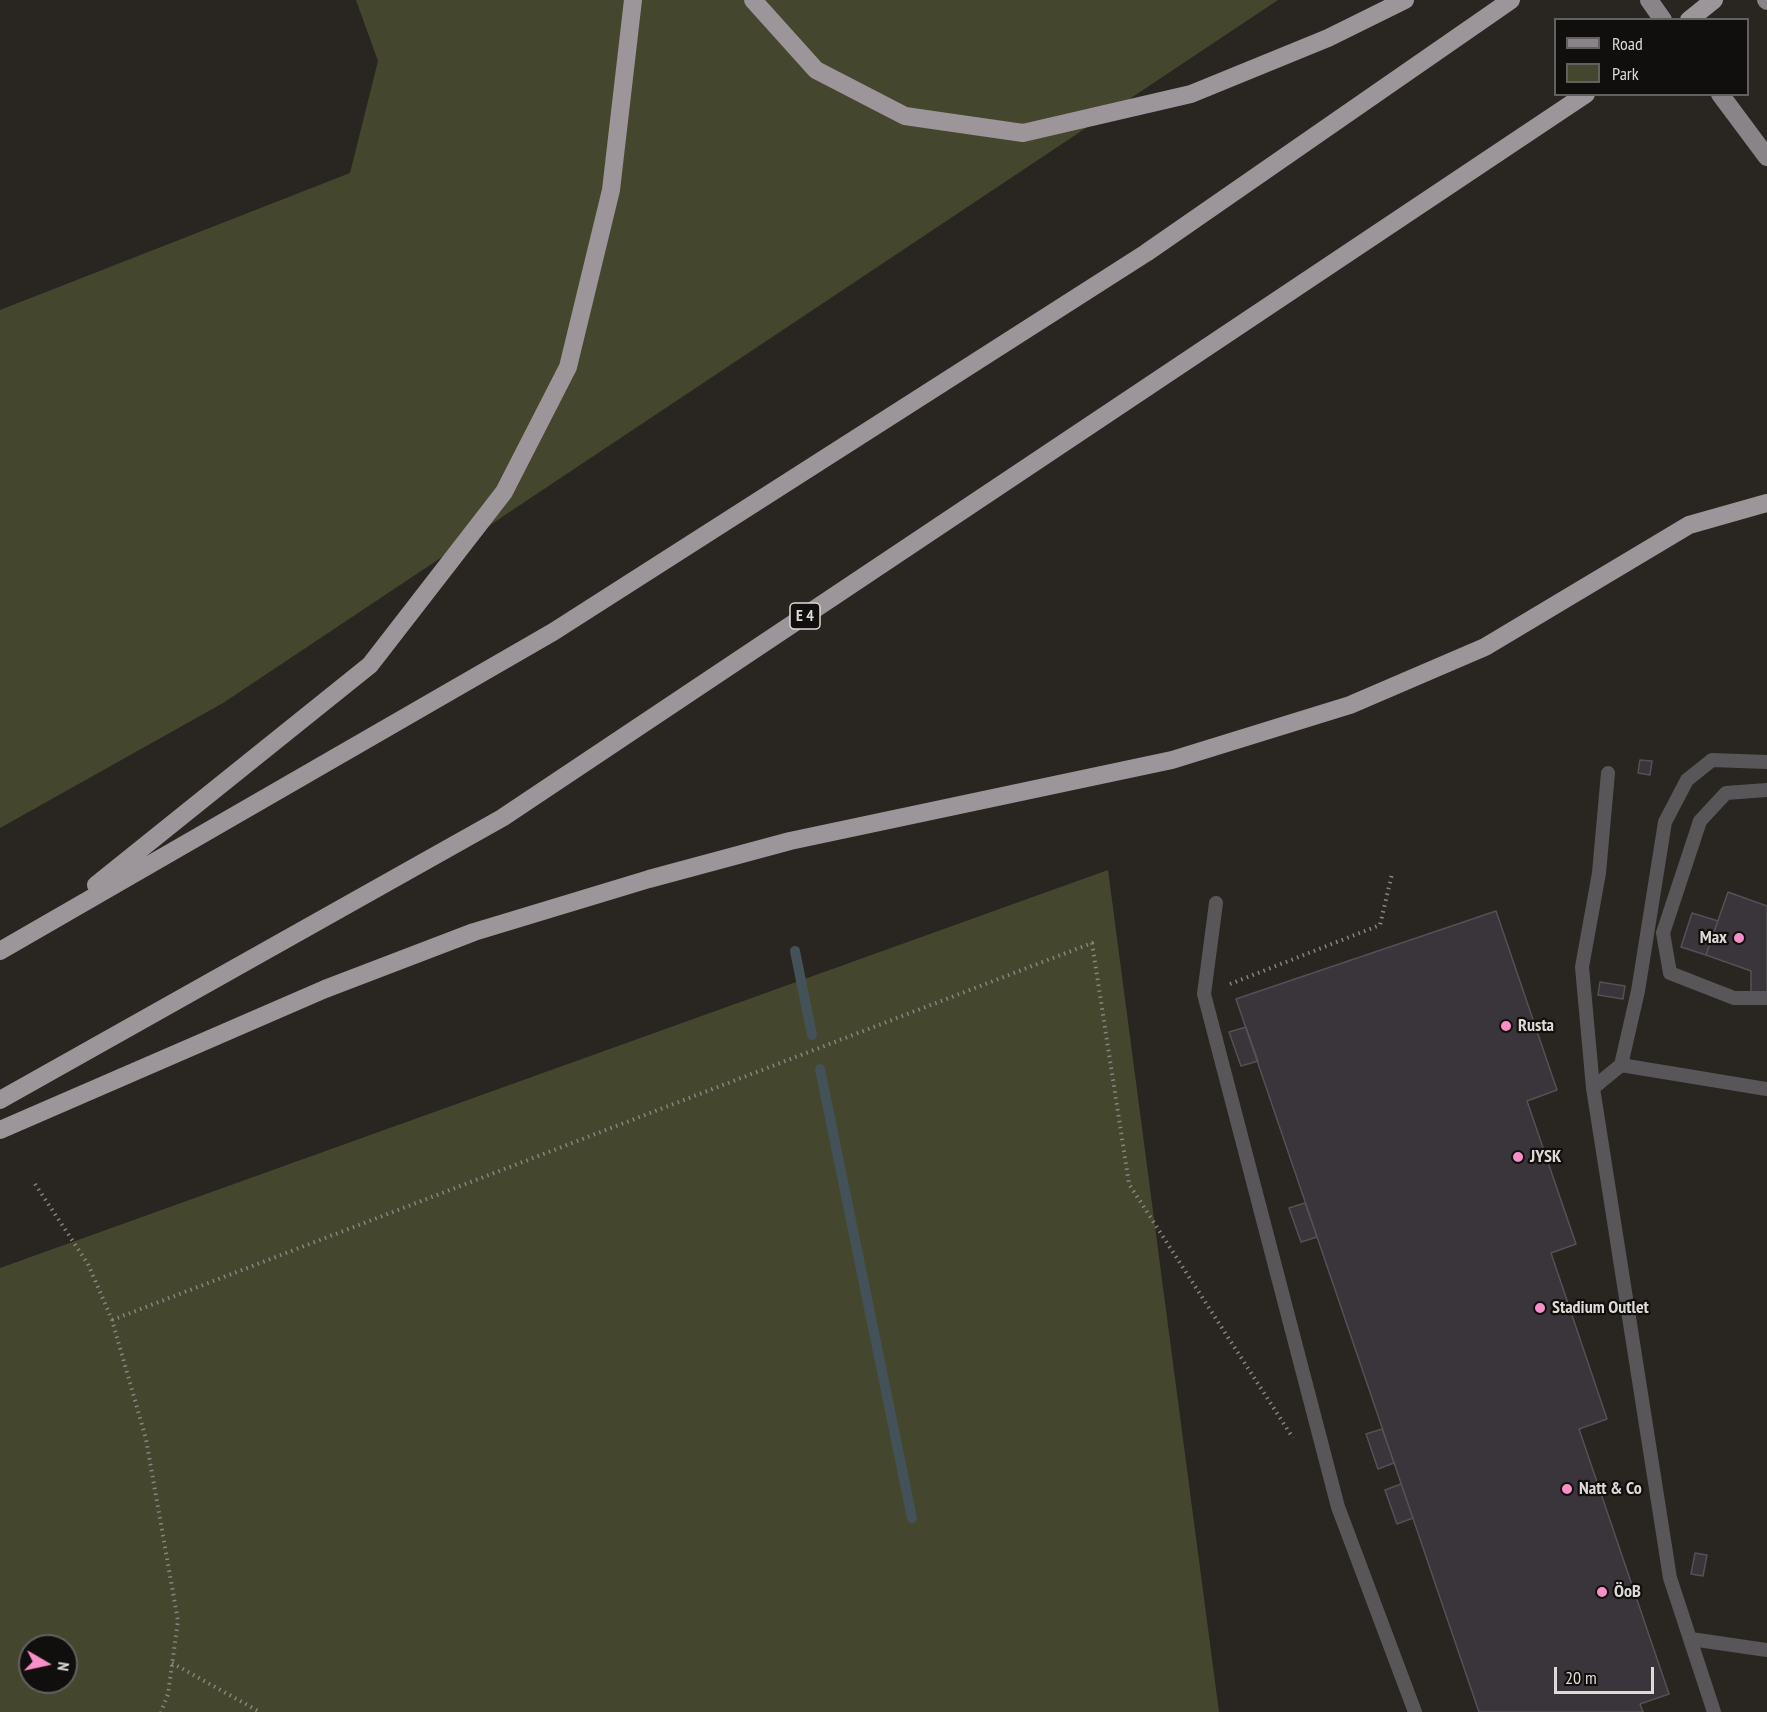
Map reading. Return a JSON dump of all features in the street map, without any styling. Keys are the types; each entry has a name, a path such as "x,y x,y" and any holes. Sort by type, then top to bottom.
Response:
{"highway":[{"path":"49,922 370,665 504,492 568,367 610,190 633,0"},
{"path":"753,0 816,70 905,116 1023,133 1191,94 1328,38 1405,0"},
{"path":"0,951 553,633 1146,253 1511,0"},
{"path":"1692,18 1714,0"},
{"name":"E 4","path":"0,1100 501,818 1583,96"},
{"path":"0,1130 325,989 474,932 649,879 790,841 1172,760 1350,705 1485,647 1689,525 1767,503"}],"main road":[{"path":"1649,0 1662,18"},
{"path":"1721,96 1767,157"}],"lane":[{"path":"1593,1088 1621,1065 1638,991 1665,822 1687,780 1712,760 1767,762"},
{"path":"1608,773 1599,873 1582,967 1593,1088 1670,1578 1714,1712"},
{"path":"1767,790 1726,793 1700,821 1663,933 1670,973 1734,998 1767,998"},
{"path":"1216,903 1204,994 1338,1507 1415,1712"},
{"path":"1621,1065 1767,1089"},
{"path":"1691,1640 1767,1650"}],"path":[{"path":"1204,994 1380,925 1392,874"},
{"path":"112,1320 1092,944 1129,1184 1294,1438"},
{"path":"35,1184 88,1264 112,1320 147,1439 178,1621 168,1694 161,1712"},
{"path":"172,1664 260,1712"}],"green space":[{"path":"356,0 1278,0 223,703 0,828 0,310 350,173 378,61"},
{"path":"1108,870 1219,1712 0,1712 0,1268"}],"building":[{"path":"1640,760 1652,761 1650,775 1638,773"},
{"name":"Max","path":"1728,892 1767,906 1767,994 1751,994 1751,971 1706,955"},
{"path":"1496,911 1557,1090 1527,1101 1576,1244 1551,1253 1607,1419 1579,1429 1669,1694 1640,1704 1643,1712 1479,1712 1236,999"},
{"path":"1692,913 1718,921 1706,955 1681,947"},
{"path":"1600,982 1625,986 1623,999 1598,995"},
{"path":"1246,1027 1258,1061 1241,1066 1229,1032"},
{"path":"1305,1203 1317,1237 1301,1242 1289,1208"},
{"path":"1382,1429 1394,1463 1378,1469 1366,1434"},
{"path":"1401,1484 1413,1518 1397,1524 1385,1490"},
{"path":"1695,1553 1707,1555 1703,1576 1691,1574"}],"waterway":[{"path":"795,951 812,1035"},
{"path":"820,1069 912,1518"}],"place":[{"name":"Max","path":"1739,938"},
{"name":"Rusta","path":"1506,1026"},
{"name":"JYSK","path":"1518,1157"},
{"name":"Stadium Outlet","path":"1540,1308"},
{"name":"Natt & Co","path":"1567,1489"},
{"name":"ÖoB","path":"1602,1592"}]}
